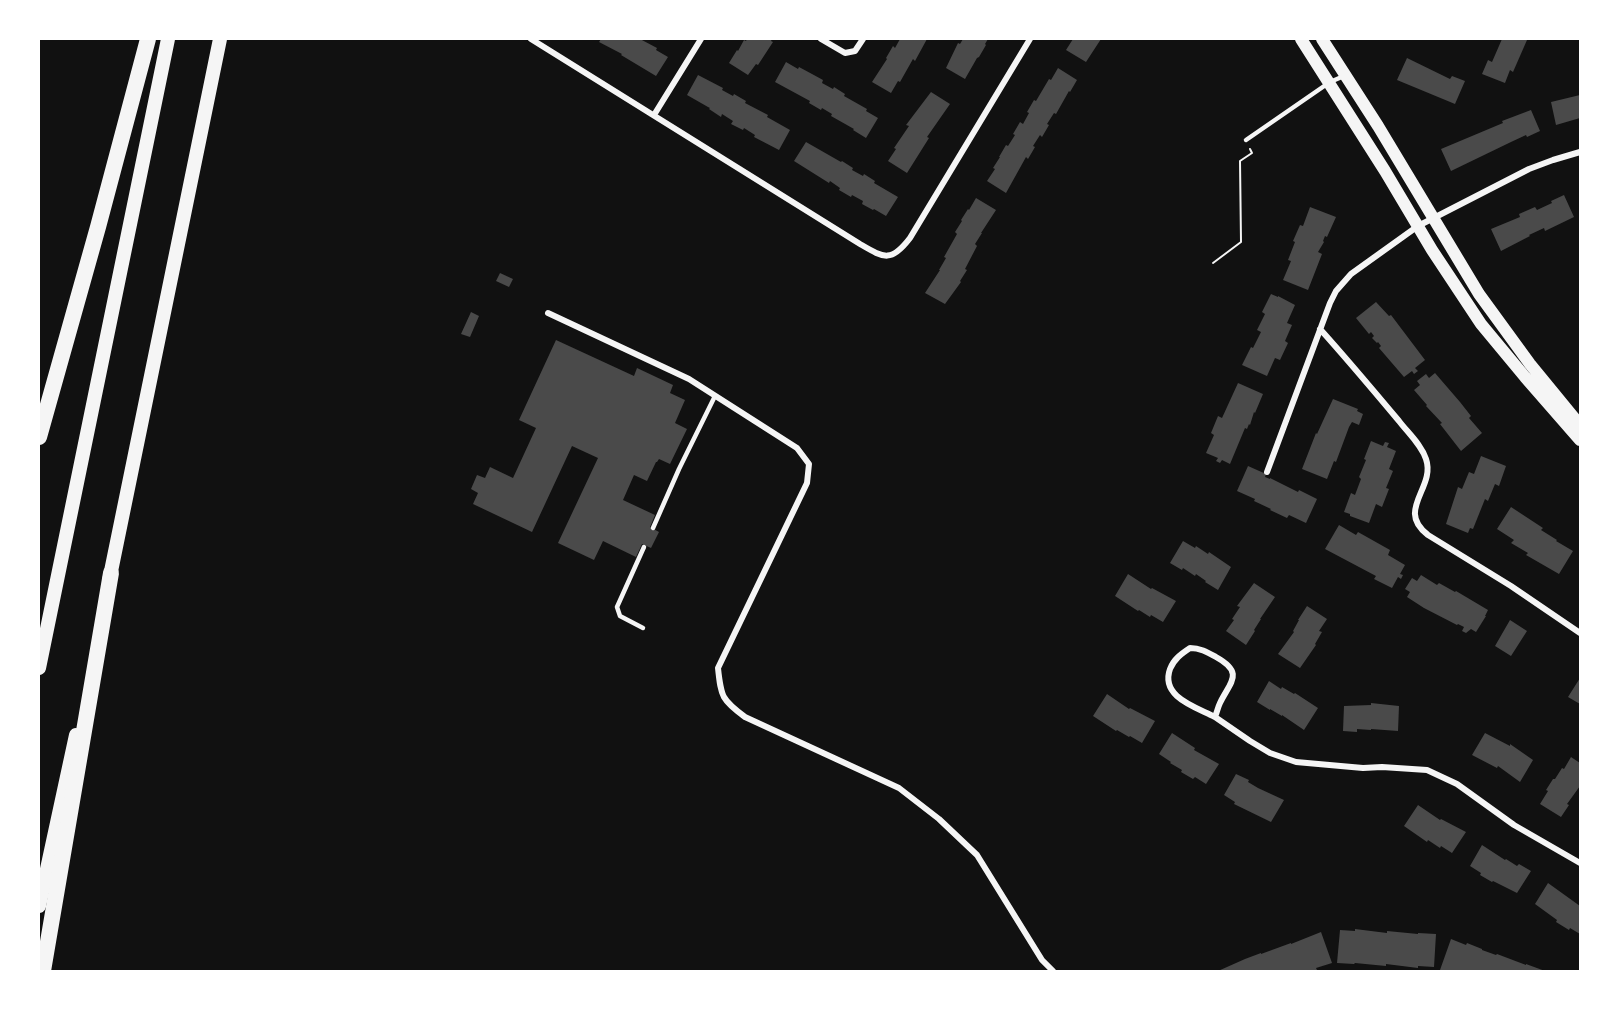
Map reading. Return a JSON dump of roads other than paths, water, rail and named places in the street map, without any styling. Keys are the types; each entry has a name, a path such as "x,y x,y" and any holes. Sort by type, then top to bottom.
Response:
{"highway":[{"path":"39,437 148,39"},
{"path":"42,971 111,573"}],"main road":[{"path":"39,668 168,39"},
{"path":"39,906 111,573 220,39"},
{"path":"1301,39 1481,324 1580,440"},
{"path":"1322,39 1378,126 1479,294 1530,364 1580,425"}],"street":[{"path":"531,39 860,244 878,254 887,256 897,252 910,238 1030,39"},
{"path":"654,115 701,39"},
{"path":"821,39 845,53 855,51 863,39"},
{"path":"1267,472 1330,303 1336,291 1351,274 1418,226 1433,218 1529,169 1580,152"},
{"path":"548,313 689,379 797,448 809,464 807,483 718,668 720,690 728,705 745,717 899,788 939,819 976,855 1042,960 1053,971"},
{"path":"1320,329 1422,449 1428,466 1415,508 1415,516 1421,529 1580,633"},
{"path":"1215,717 1220,702 1232,682 1233,674 1229,666 1219,658 1197,648 1190,648 1173,662 1168,673 1170,689 1177,696 1215,717 1270,753 1296,762 1362,768 1427,770 1456,784 1514,825 1580,863"}],"lane":[{"path":"1246,140 1330,82 1345,75"},
{"path":"653,528 715,396"},
{"path":"643,628 620,616 617,607 644,547"}]}
